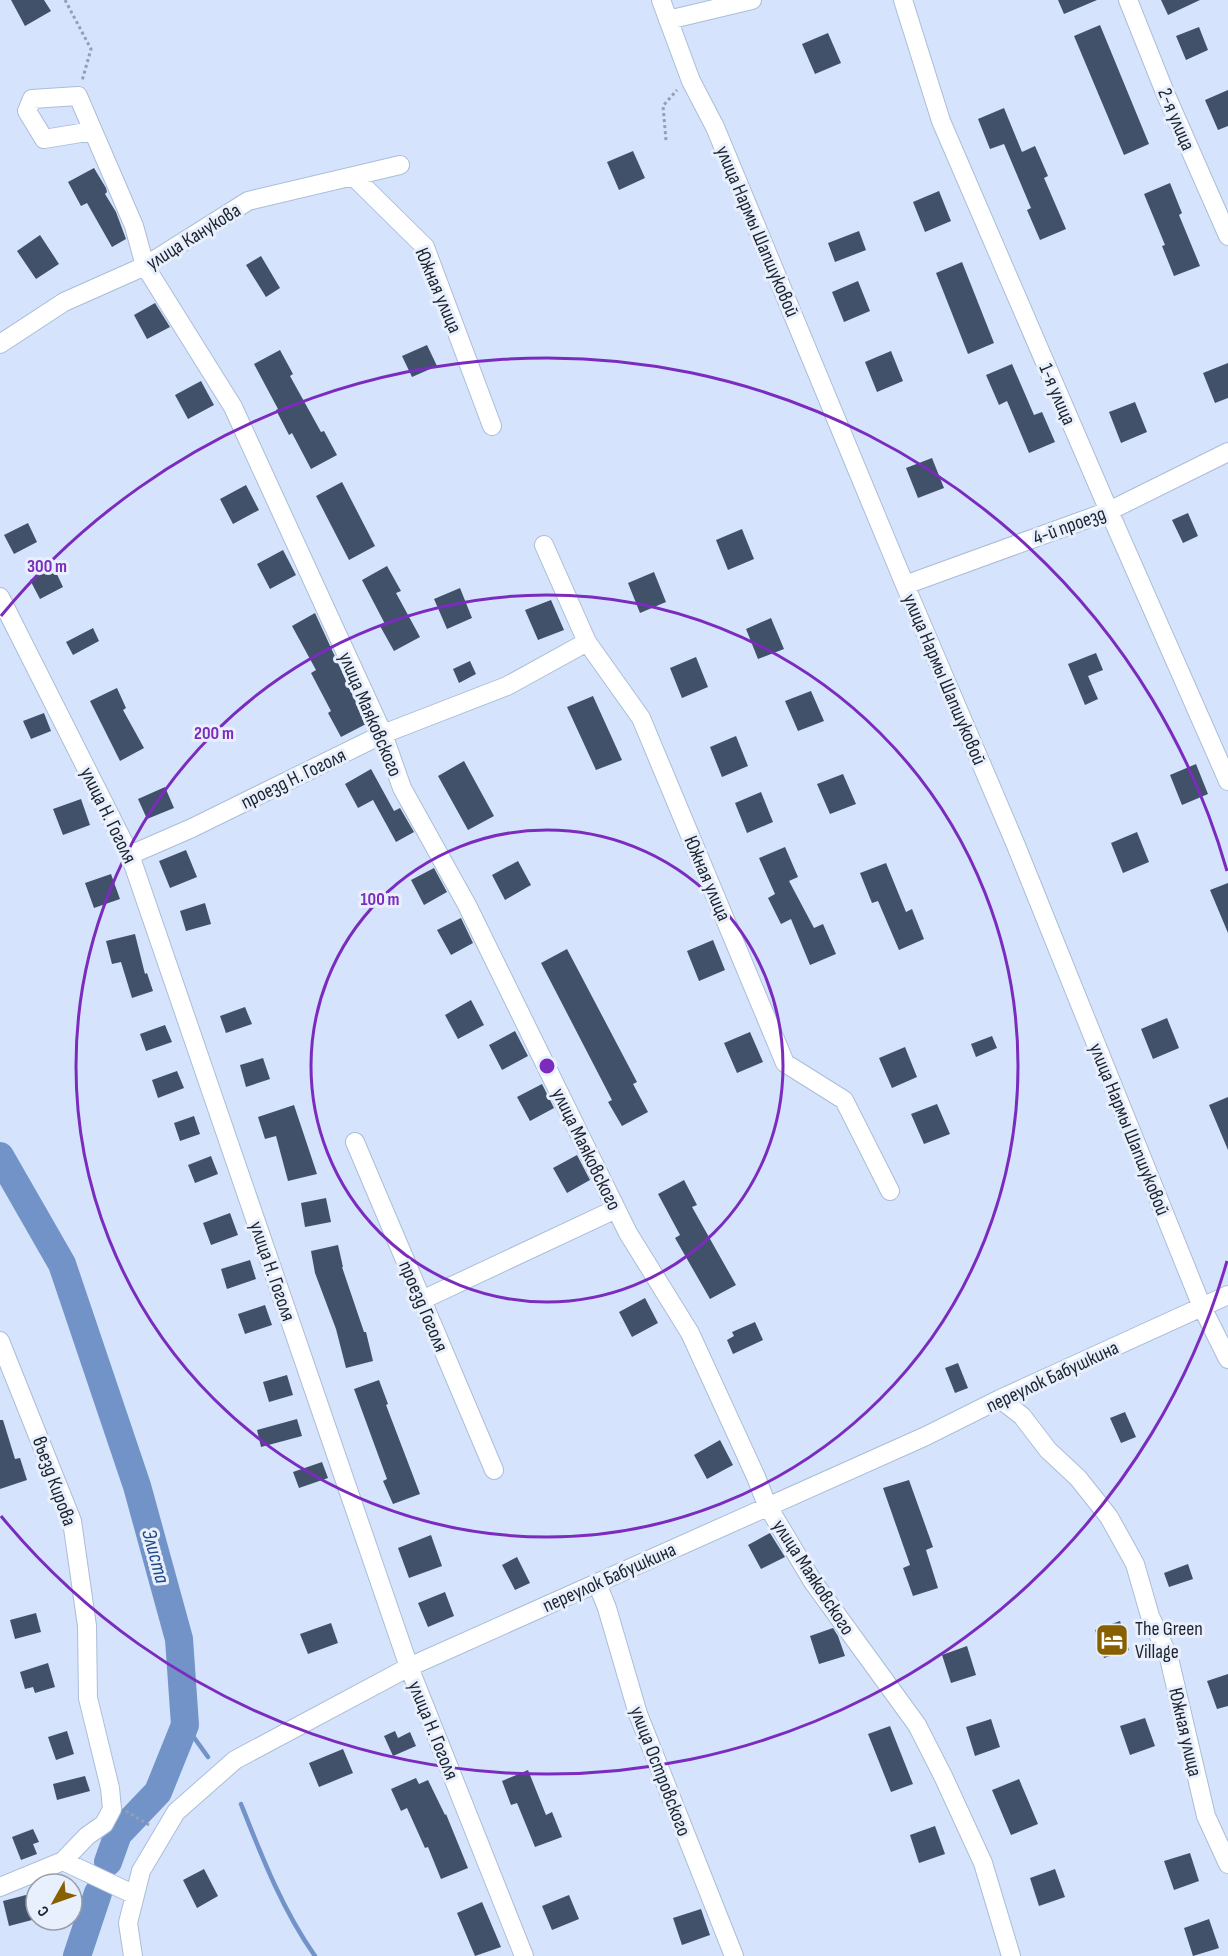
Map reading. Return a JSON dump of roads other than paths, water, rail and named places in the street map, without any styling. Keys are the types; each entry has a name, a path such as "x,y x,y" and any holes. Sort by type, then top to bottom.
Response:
{"street":[{"name":"улица Нармы Шапшуковой","path":"661,0 692,81 719,138 1015,843 1202,1307 1228,1359"},
{"path":"668,20 752,0"},
{"name":"1-я улица","path":"903,0 941,121 1109,512 1228,781"},
{"name":"2-я улица","path":"1128,0 1166,95 1228,236"},
{"name":"улица Маяковского","path":"93,131 44,139 27,111 32,99 78,96 134,226 145,266 233,406 383,734 402,788 467,904 628,1233 690,1333 767,1505 813,1582 917,1725 983,1863 1011,1956"},
{"name":"улица Канукова","path":"0,344 64,302 145,266 248,201 400,165"},
{"name":"Южная улица","path":"353,176 425,247 492,426"},
{"name":"4-й проезд","path":"905,585 1109,512 1228,452"},
{"name":"Южная улица","path":"544,545 587,642 641,718 785,1063 844,1100 890,1191"},
{"name":"улица Н. Гоголя","path":"0,597 130,855 410,1667 524,1956"},
{"name":"проезд Н. Гоголя","path":"130,855 192,828 383,734 507,686 587,642"},
{"name":"проезд Гоголя","path":"355,1142 494,1470"},
{"path":"422,1300 616,1209"},
{"name":"переулок Бабушкина","path":"133,1956 128,1923 141,1872 176,1812 235,1761 410,1667 767,1505 926,1436 1000,1399 1228,1295"},
{"name":"въезд Кирова","path":"0,1341 72,1521 87,1626 88,1698 110,1788 112,1809 104,1824 87,1836 63,1861"},
{"name":"Южная улица","path":"1000,1399 1022,1416 1048,1450 1078,1478 1109,1517 1134,1564 1150,1616 1168,1658 1206,1816 1228,1864"},
{"name":"улица Островского","path":"597,1583 607,1608 638,1714 734,1956"},
{"path":"0,1887 63,1861 135,1894"}],"waterway":[{"name":"Элиста","path":"0,1156 62,1264 137,1486 179,1639 185,1725 158,1792 118,1834 108,1862"},
{"path":"185,1725 208,1757"},
{"path":"241,1804 292,1920 315,1956"},
{"name":"Элиста","path":"103,1876 108,1862"},
{"name":"Элиста","path":"77,1956 98,1893"}],"place":[{"name":"The Green Village","path":"1112,1640"}]}
